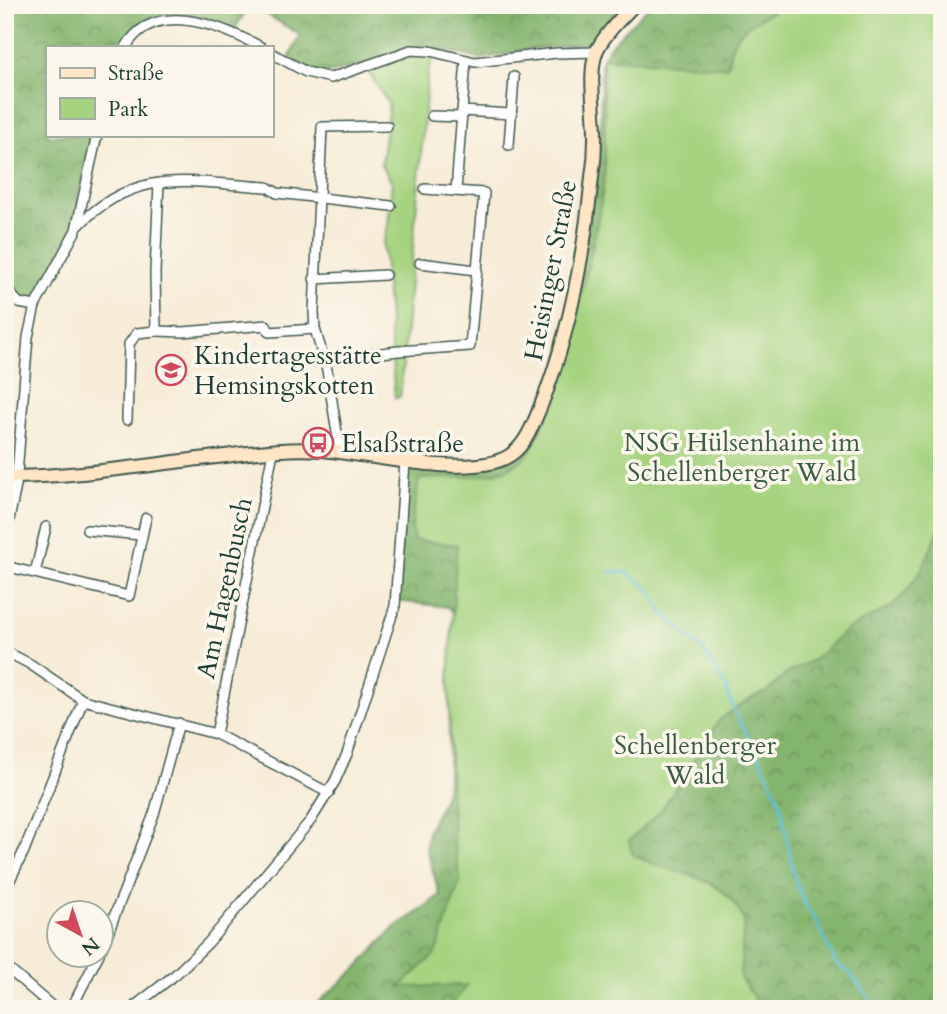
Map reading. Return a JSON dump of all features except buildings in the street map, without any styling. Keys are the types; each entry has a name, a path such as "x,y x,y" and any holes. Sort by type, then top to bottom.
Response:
{"main road":[{"path":"596,52 634,5"},
{"name":"Heisinger Straße","path":"11,477 60,475 310,449 405,462 455,465 494,462 516,452 526,439 558,360 579,267 593,164 596,52"}],"street":[{"path":"181,9 259,46"},
{"path":"127,46 139,22 156,12"},
{"path":"273,54 306,72 331,78 411,50 487,62 557,53 596,52"},
{"path":"456,191 466,60"},
{"path":"509,145 514,77"},
{"path":"432,116 511,114"},
{"path":"340,451 327,370 315,329 314,279 322,127 387,126"},
{"path":"5,539 27,337 35,306 70,244 76,227 97,136"},
{"path":"76,227 95,209 127,190 184,181 267,187 277,193 391,206"},
{"path":"156,331 155,273 159,183"},
{"path":"323,360 470,346 484,193 425,189"},
{"path":"420,263 435,267 476,270"},
{"path":"314,279 385,275"},
{"path":"5,288 19,303 35,306"},
{"path":"127,420 130,344 137,333 266,325 269,332 315,329"},
{"name":"Am Hagenbusch","path":"216,734 273,452"},
{"path":"131,1009 192,959 304,829 329,793 347,754 395,606 405,462"},
{"path":"5,566 129,596 146,518"},
{"path":"35,573 46,527"},
{"path":"87,530 141,535"},
{"path":"5,651 30,664 83,700 216,734 329,793"},
{"path":"5,890 35,824 83,700"},
{"path":"116,912 154,814 179,723"},
{"path":"5,967 55,1009"},
{"path":"71,1009 92,968"}],"green space":[{"path":"5,5 250,5 234,30 202,18 171,13 144,22 133,32 125,46 46,46 46,136 94,136 78,196 74,228 34,303 23,304 5,286"},
{"path":"252,5 625,5 613,15 593,40 582,44 531,49 481,59 434,48 325,74 311,71 289,59 300,35"},
{"name":"NSG Hülsenhaine im Schellenberger Wald","path":"650,5 942,5 942,1009 311,1009 356,969 396,926 440,895 426,848 428,830 443,800 448,782 449,720 455,689 456,616 448,607 398,601 405,463 455,466 518,450 559,365 600,147 601,60 610,46"},
{"name":"NSG Hülsenhaine im Schellenberger Wald","path":"783,5 942,5 942,522 924,565 908,590 891,607 846,630 815,659 786,674 767,692 752,698 720,719 660,812 629,841 633,855 710,883 734,904 744,920 740,978 753,996 756,1009 449,1009 467,985 400,987 436,953 460,881 451,804 449,680 457,545 413,540 412,524 419,479 473,476 500,471 522,460 534,443 561,373 601,204 605,150 603,58 727,67 733,44 742,31"},
{"path":"419,56 433,58 428,72 400,397 395,398 383,244 388,226 392,182 381,165 389,105 368,71 395,60"}],"waterway":[{"path":"610,572 627,572 649,589 662,612 705,652 725,685 735,713 780,801 794,877 804,903 817,922 836,964 850,973 878,1009"}],"place":[{"name":"Kindertagesstätte Hemsingskotten","path":"171,370"},
{"name":"Elsaßstraße","path":"318,443"}],"park label":[{"name":"Schellenberger Wald","path":"695,760"}]}
